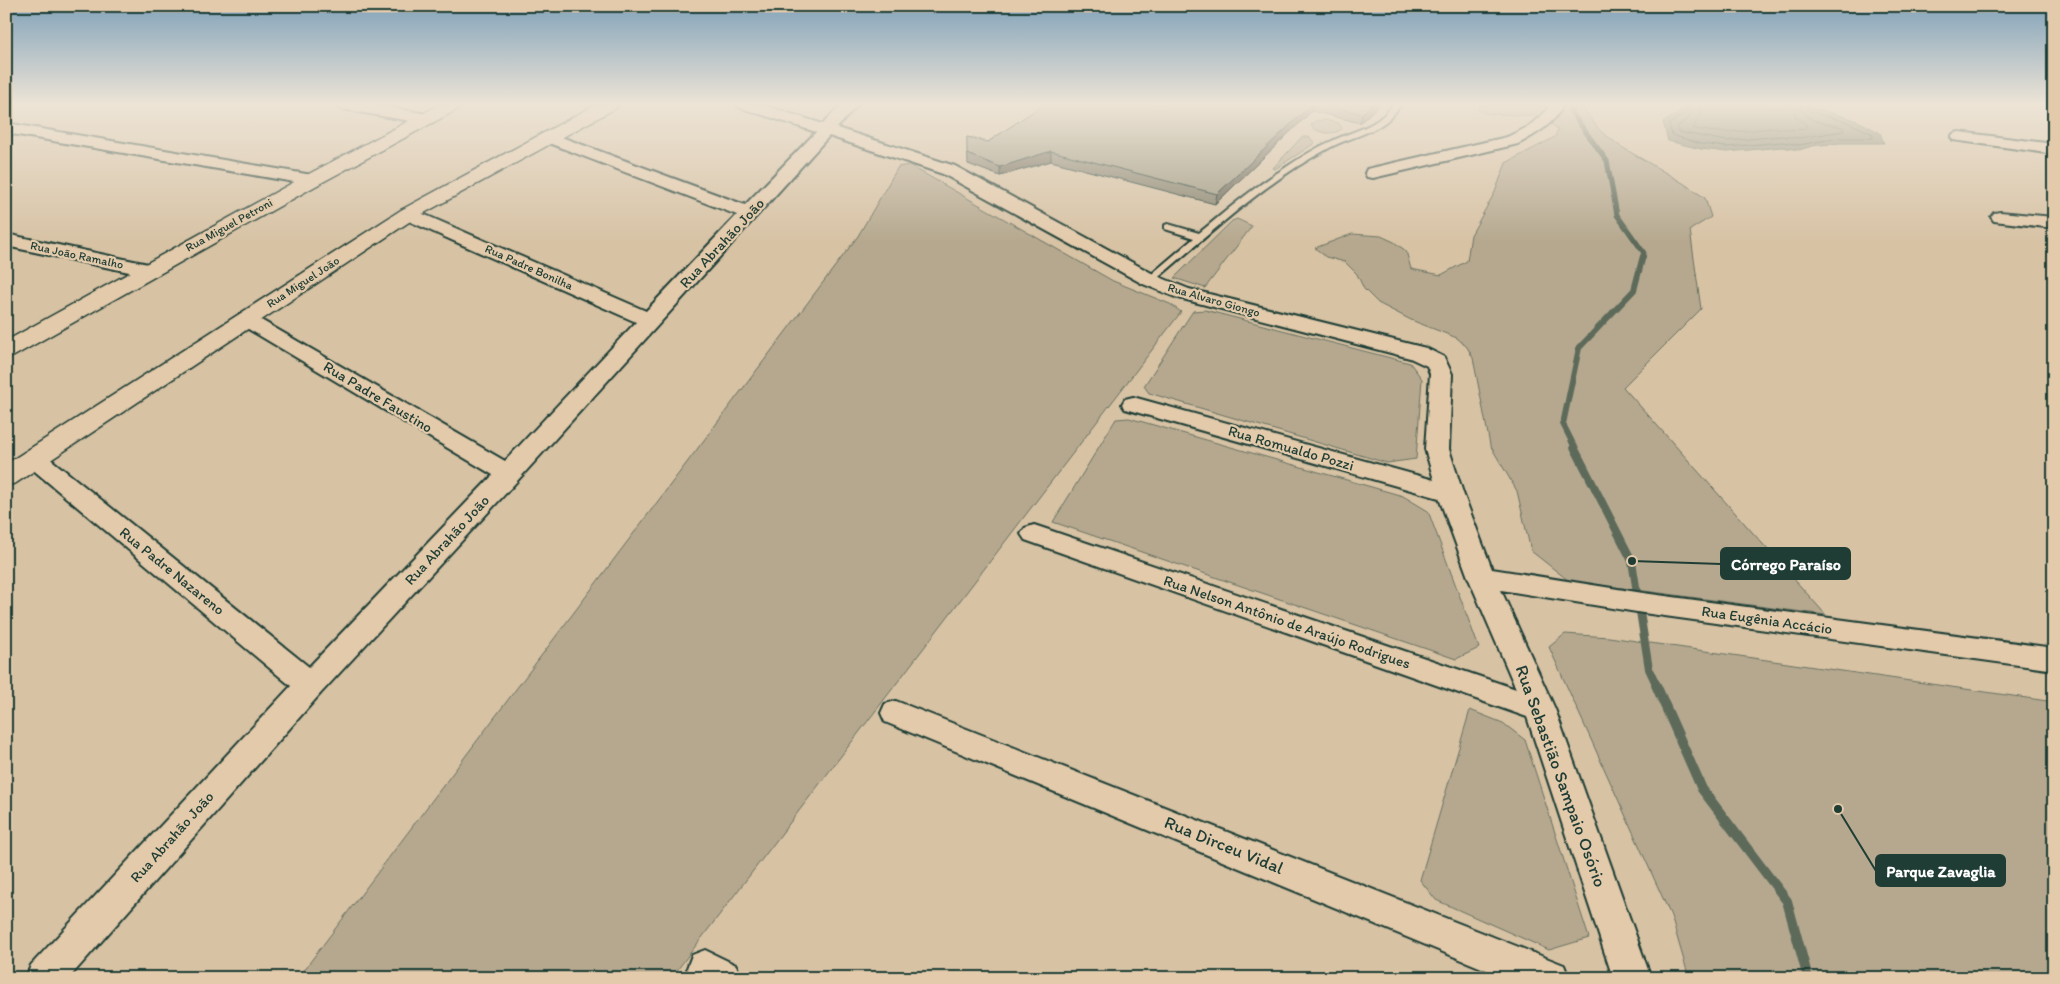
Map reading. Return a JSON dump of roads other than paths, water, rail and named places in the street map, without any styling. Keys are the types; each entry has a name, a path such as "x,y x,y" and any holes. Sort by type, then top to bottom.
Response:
{"main road":[{"name":"Rua Miguel Petroni","path":"6,350 369,150"},
{"name":"Rua Miguel João","path":"6,477 408,214 524,150"}],"street":[{"path":"135,150 312,180"},
{"path":"581,150 749,213"},
{"name":"Rua Abrahão João","path":"44,978 310,685 509,474 809,150"},
{"name":"Rua Alvaro Giongo","path":"893,150 949,170 1150,280 1182,294 1418,353 1436,362 1441,374 1437,449 1450,493"},
{"path":"1374,173 1474,150"},
{"name":"Rua Padre Bonilha","path":"408,214 650,320"},
{"path":"2000,217 2054,224"},
{"name":"Rua João Ramalho","path":"6,240 148,270"},
{"name":"Rua Padre Faustino","path":"247,320 509,474"},
{"name":"Rua Romualdo Pozzi","path":"1133,404 1450,493"},
{"name":"Rua Padre Nazareno","path":"34,458 310,685"},
{"name":"Rua Sebastião Sampaio Osório","path":"1450,493 1482,576 1540,709 1632,978"},
{"name":"Rua Nelson Antônio de Araújo Rodrigues","path":"1034,534 1540,709"},
{"name":"Rua Eugênia Accácio","path":"1482,576 1642,603 2054,658"},
{"name":"Rua Dirceu Vidal","path":"896,712 1551,978"}],"lane":[{"path":"1150,280 1283,172 1321,150"},
{"path":"1168,227 1202,237"}],"water":[{"path":"1709,150 1750,150 1727,152"}],"waterway":[{"path":"1599,150 1607,161 1617,215 1644,253 1643,257"},
{"path":"1575,448 1563,424 1579,348 1634,290 1643,256"},
{"path":"1574,447 1632,561 1649,669 1657,686"},
{"path":"1656,685 1702,789 1787,901 1808,978"}],"place":[{"name":"Córrego Paraíso","path":"1632,561"},
{"name":"Parque Zavaglia","path":"1838,809"}]}
